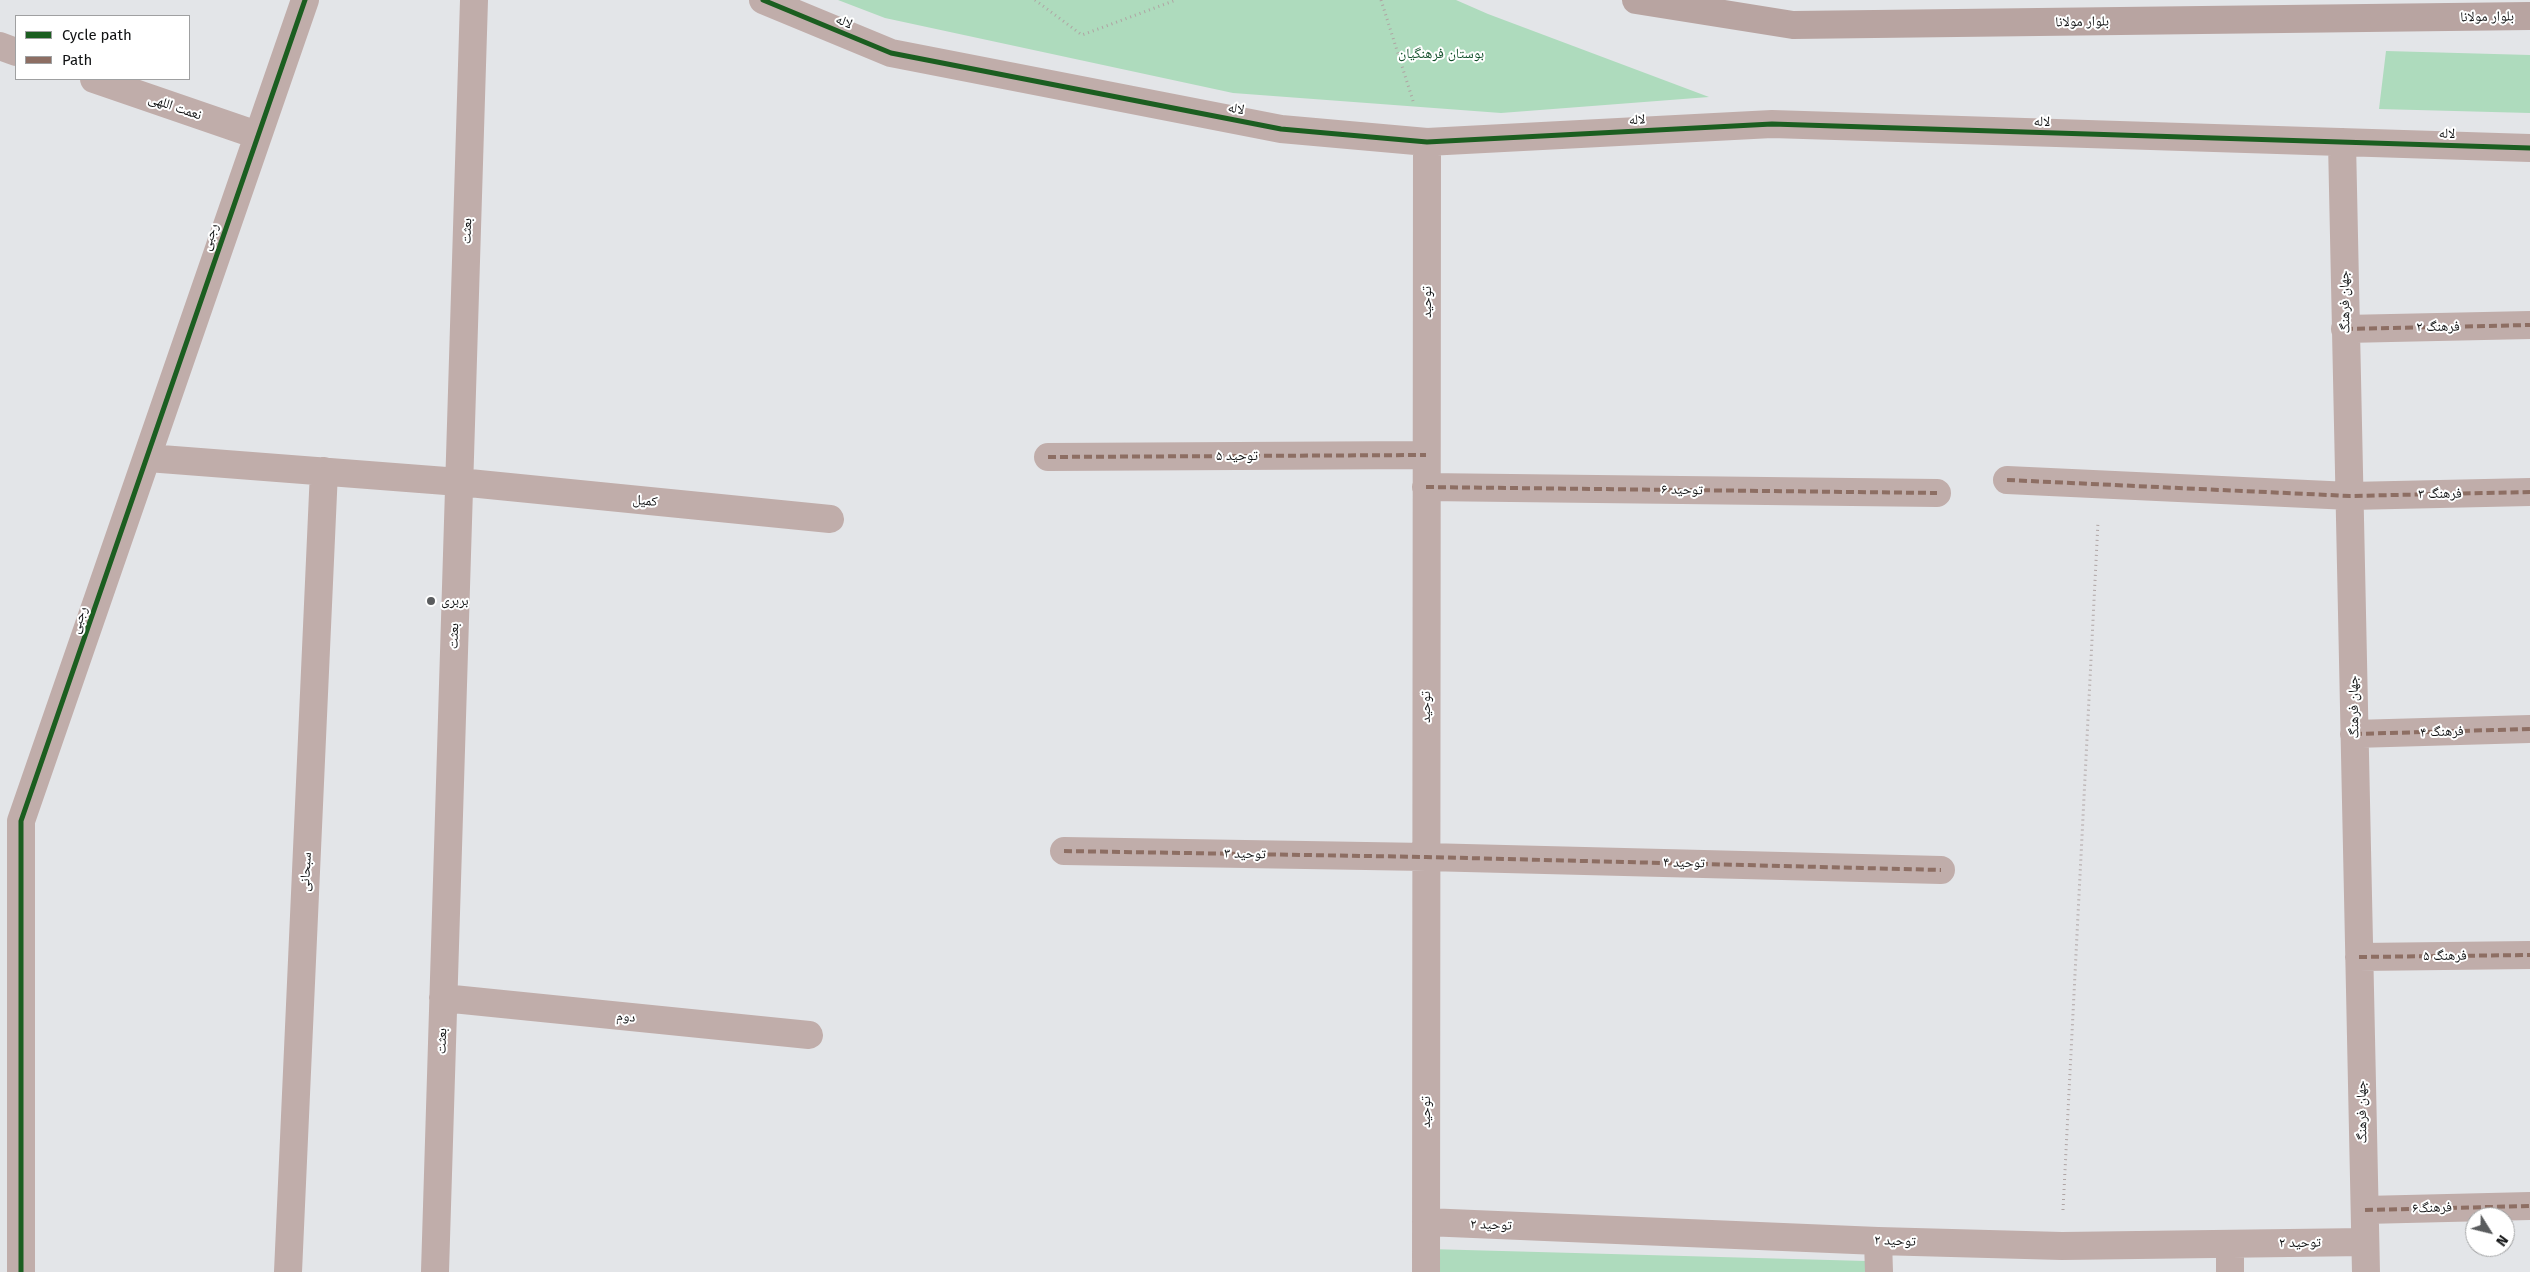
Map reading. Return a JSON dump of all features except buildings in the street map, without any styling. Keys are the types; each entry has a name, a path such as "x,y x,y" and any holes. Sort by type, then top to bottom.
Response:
{"main road":[{"name":"بلوار مولانا","path":"1636,0 1794,25 2530,16"}],"street":[{"name":"رجبی","path":"21,1272 11,817 148,458 257,134 305,0"},
{"name":"بعثت","path":"435,1272 474,0"},
{"name":"لاله","path":"762,0 891,53 1281,129 1427,142 1772,124 2530,148"},
{"path":"0,46 15,52"},
{"name":"نعمت اللهی","path":"97,80 257,134"},
{"name":"توحید","path":"1426,1272 1427,142"},
{"name":"جهان فرهنگ","path":"2342,142 2366,1272"},
{"name":"فرهنگ ۲","path":"2345,329 2530,325"},
{"name":"توحید ۵","path":"1048,457 1426,455"},
{"name":"کمیل","path":"148,458 459,482 830,519"},
{"name":"سبحانی","path":"288,1272 324,471"},
{"name":"فرهنگ ۳","path":"2007,480 2350,496 2530,492"},
{"name":"توحید ۶","path":"1426,488 1937,493"},
{"name":"فرهنگ ۴","path":"2354,734 2530,729"},
{"name":"توحید ۳","path":"1064,851 1426,857"},
{"name":"توحید ۴","path":"1426,857 1941,870"},
{"name":"فرهنگ ۵","path":"2359,957 2530,955"},
{"name":"دوم","path":"443,998 809,1036"},
{"name":"فرهنگ۶","path":"2365,1210 2530,1206"},
{"name":"توحید ۲","path":"1426,1222 1878,1241 2062,1246 2365,1242"},
{"path":"1878,1241 1879,1272"},
{"path":"2230,1244 2230,1272"}],"path":[{"path":"1035,0 1082,35 1176,0"},
{"path":"1380,0 1427,142"},
{"path":"2062,1246 2100,484"}],"green space":[{"name":"بوستان فرهنگیان","path":"838,0 1456,0 1488,14 1709,97 1501,113 1233,93 885,18"},
{"path":"2386,51 2530,55 2530,113 2379,109"},
{"path":"1429,1249 1866,1261 1865,1272 1431,1272"}],"marked path":[{"path":"2345,329 2530,325"},
{"path":"1048,457 1426,455"},
{"path":"2007,480 2350,496 2530,492"},
{"path":"1426,487 1937,493"},
{"path":"2354,734 2530,729"},
{"path":"1064,851 1426,857 1941,870"},
{"path":"2359,957 2530,955"},
{"path":"2365,1210 2530,1206"}],"cycle path":[{"path":"21,1272 21,821 305,0"},
{"path":"763,0 891,53 1281,129 1427,142 1772,124 2530,148"}],"place":[{"name":"بربری","path":"431,601"}]}
